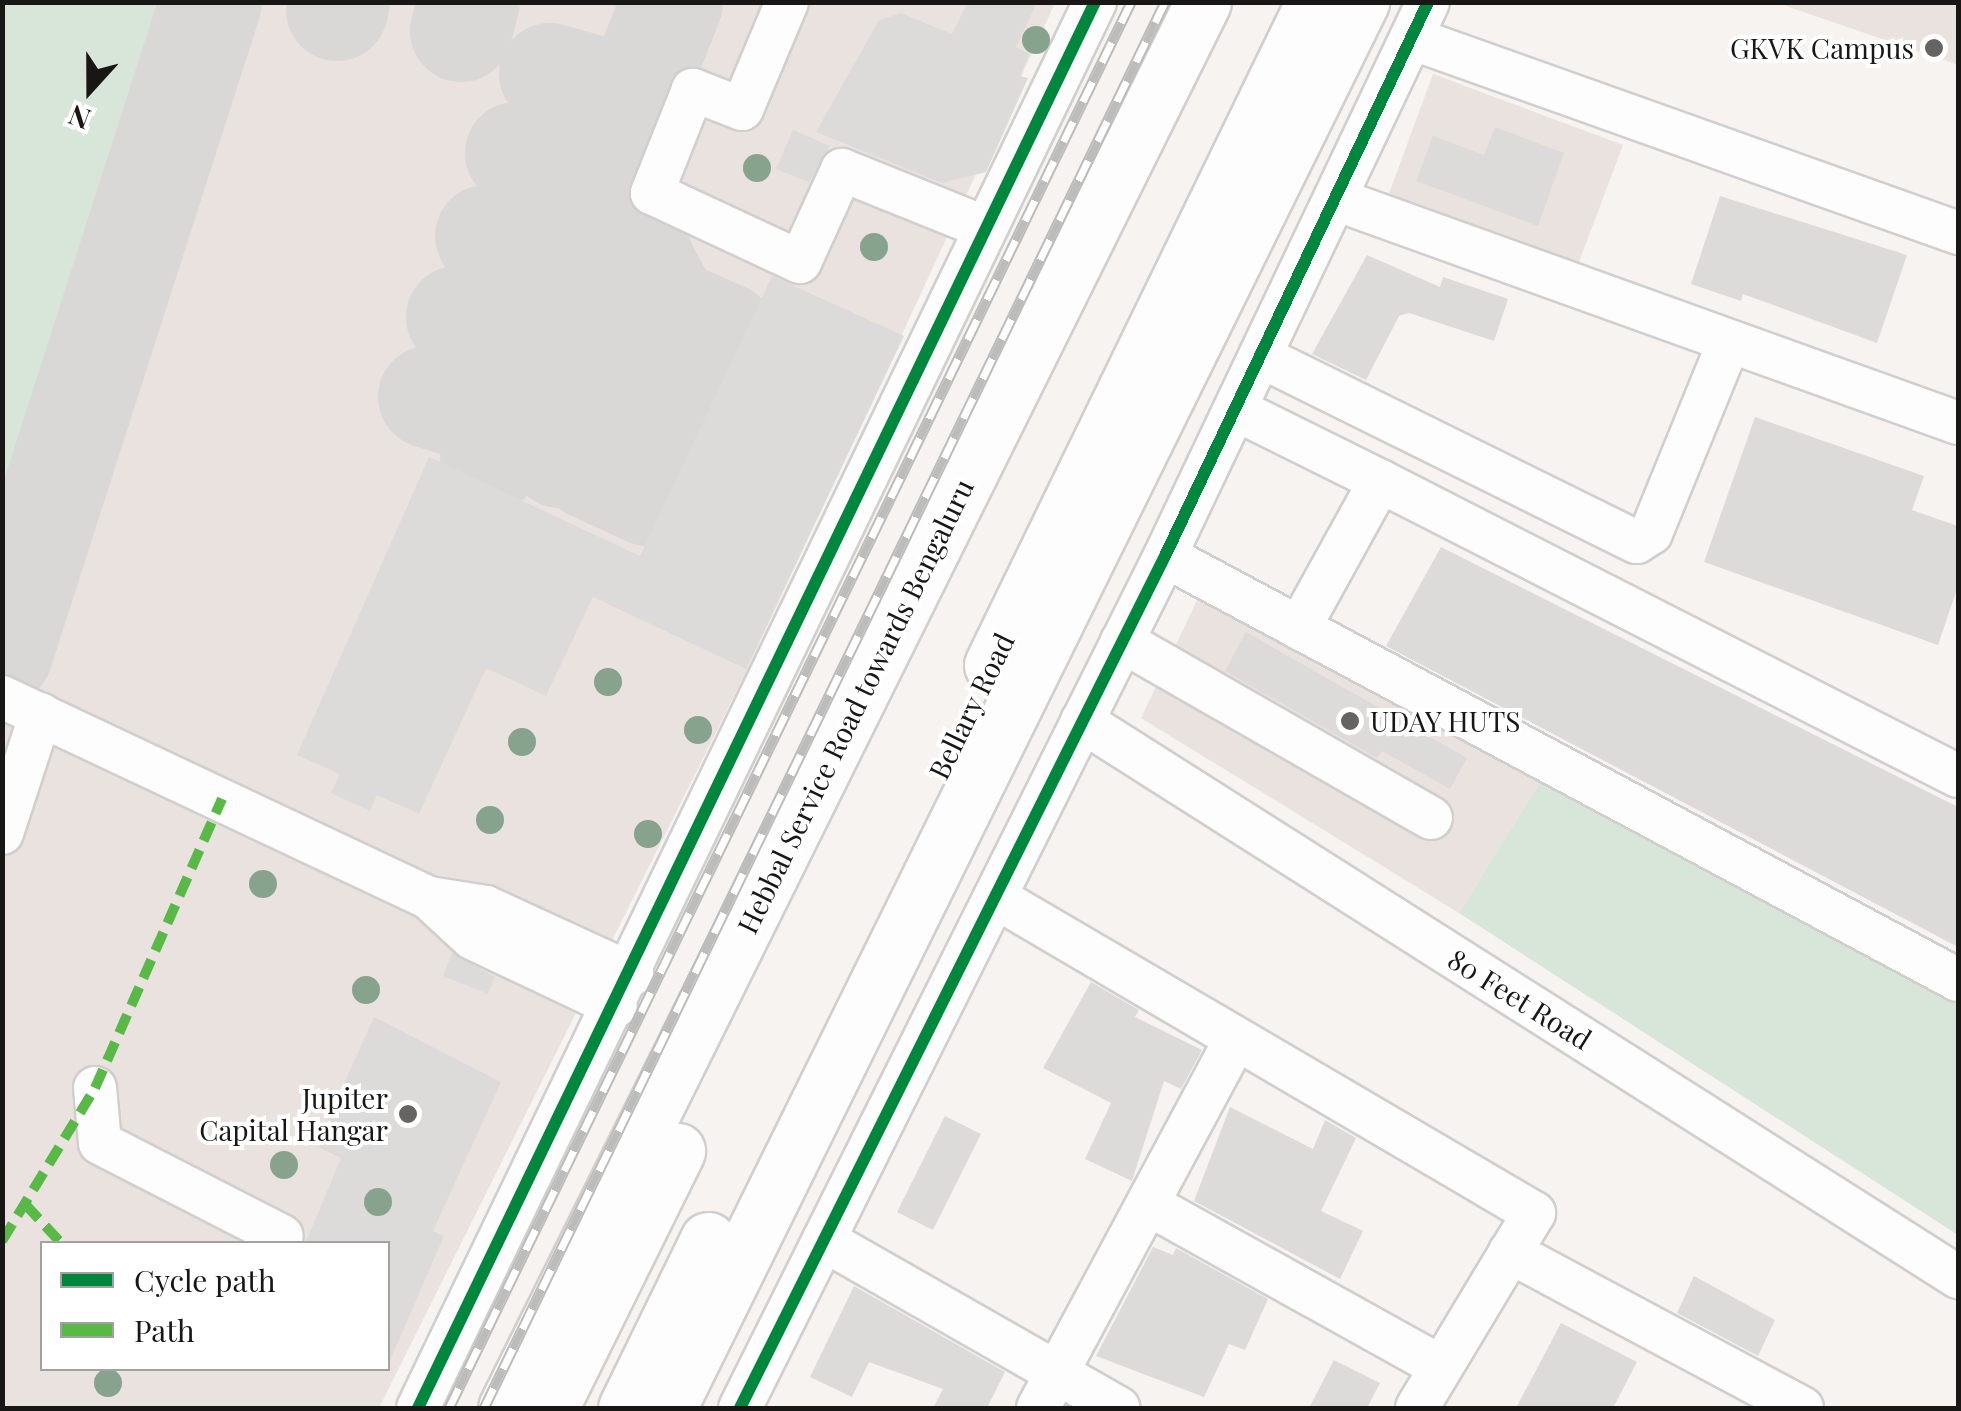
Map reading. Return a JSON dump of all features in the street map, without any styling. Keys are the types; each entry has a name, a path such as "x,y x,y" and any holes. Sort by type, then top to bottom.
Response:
{"highway":[{"name":"Hebbal Service Road towards Bengaluru","path":"506,1408 1203,2"},
{"path":"550,1408 1235,2"},
{"name":"Bellary Road","path":"626,1408 1314,2"},
{"path":"668,1408 1360,2"}],"street":[{"path":"418,1408 624,990 1094,2"},
{"path":"781,17 742,109 692,90 652,194 800,262 842,170 984,227"},
{"path":"754,1403 824,1240 1164,556 1420,20 1958,233"},
{"path":"1335,199 1958,423"},
{"path":"1260,356 1637,542 1651,533 1729,342"},
{"path":"1235,410 1958,776"},
{"path":"1299,628 1380,481"},
{"path":"1164,556 1958,980"},
{"path":"1122,641 1432,818"},
{"path":"2,696 429,898 472,938 624,990"},
{"path":"2,833 41,714"},
{"name":"80 Feet Road","path":"1082,721 1958,1278"},
{"path":"995,898 1534,1213 1417,1408"},
{"path":"1047,1391 1235,1041"},
{"path":"95,1088 100,1143 282,1236"},
{"path":"1148,1204 1442,1367"},
{"path":"824,1240 1047,1391 1120,1408"},
{"path":"1510,1252 1802,1408"}],"shaded area":[{"path":"2,3 192,3 3,579"},
{"path":"3,3 1055,3 747,670 379,1408 3,1408"},
{"name":"GKVK Campus","path":"1777,3 1958,3 1958,65 1862,32"},
{"path":"1433,74 1623,145 1576,270 1387,199"},
{"path":"1199,596 1540,782 1459,913 1141,718"},
{"path":"1540,782 1958,1005 1958,1235 1459,913"}],"building":[{"path":"968,2 1037,2 1016,47 1029,54 1020,76 1028,78 986,172 942,183 816,132 879,20 901,13 952,34"},
{"path":"1495,127 1564,153 1538,226 1416,181 1433,136 1484,155"},
{"path":"793,130 830,146 809,182 776,169"},
{"path":"1720,196 1907,255 1877,343 1743,294 1741,301 1691,284"},
{"path":"1367,255 1440,287 1443,277 1508,299 1494,341 1409,313 1399,316 1366,380 1312,354"},
{"path":"772,276 904,336 746,669 593,597 546,696 486,668 419,814 377,795 370,811 331,793 340,774 297,755 429,457 640,556"},
{"path":"1755,417 1924,476 1912,510 1958,526 1958,586 1938,645 1704,562"},
{"path":"1441,547 1958,807 1958,947 1386,646"},
{"path":"1246,632 1467,758 1450,789 1382,751 1377,758 1225,671"},
{"path":"452,953 495,977 488,994 443,976"},
{"path":"1091,982 1139,1010 1135,1017 1202,1050 1181,1089 1164,1081 1132,1181 1085,1159 1111,1103 1043,1068"},
{"name":"Jupiter Capital Hangar","path":"374,1017 501,1082 433,1231 444,1236 390,1360 390,1241 306,1241 341,1158 316,1146"},
{"path":"1230,1107 1313,1149 1325,1120 1356,1138 1321,1211 1363,1231 1340,1279 1194,1201"},
{"path":"945,1116 981,1134 933,1230 897,1212"},
{"path":"1153,1247 1173,1255 1176,1248 1268,1299 1245,1350 1229,1344 1204,1397 1096,1356"},
{"path":"1694,1276 1775,1320 1758,1356 1677,1313"},
{"path":"854,1286 1005,1372 987,1408 933,1408 943,1389 869,1362 852,1397 810,1377"},
{"path":"1561,1323 1637,1362 1613,1408 1516,1408"},
{"path":"1334,1360 1380,1383 1367,1408 1309,1408"}],"taxiway":[{"path":"2,653 211,2"},
{"path":"337,10 339,2"},
{"path":"461,31 469,2"},
{"path":"491,460 672,2"},
{"path":"550,74 614,92 646,68"},
{"path":"516,153 579,175 600,166 616,144"},
{"path":"560,457 646,267 617,190 616,144"},
{"path":"486,236 550,256 580,234"},
{"path":"646,267 669,309 725,334"},
{"path":"457,317 518,334 549,312"},
{"path":"611,347 612,371 629,389 685,415"},
{"path":"429,397 486,415 516,396"},
{"path":"575,425 577,450 590,468 648,495"}],"railway":[{"path":"449,1408 1131,2"},
{"path":"484,1408 1165,2"}],"marked path":[{"path":"2,1241 95,1088 222,799"},
{"path":"25,1204 59,1241"}],"cycle path":[{"path":"418,1408 1095,2"},
{"path":"740,1408 1165,556 1428,2"}],"place":[{"name":"GKVK Campus","path":"1934,48"},
{"name":"UDAY HUTS","path":"1350,721"},
{"name":"Jupiter Capital Hangar","path":"408,1114"}]}
